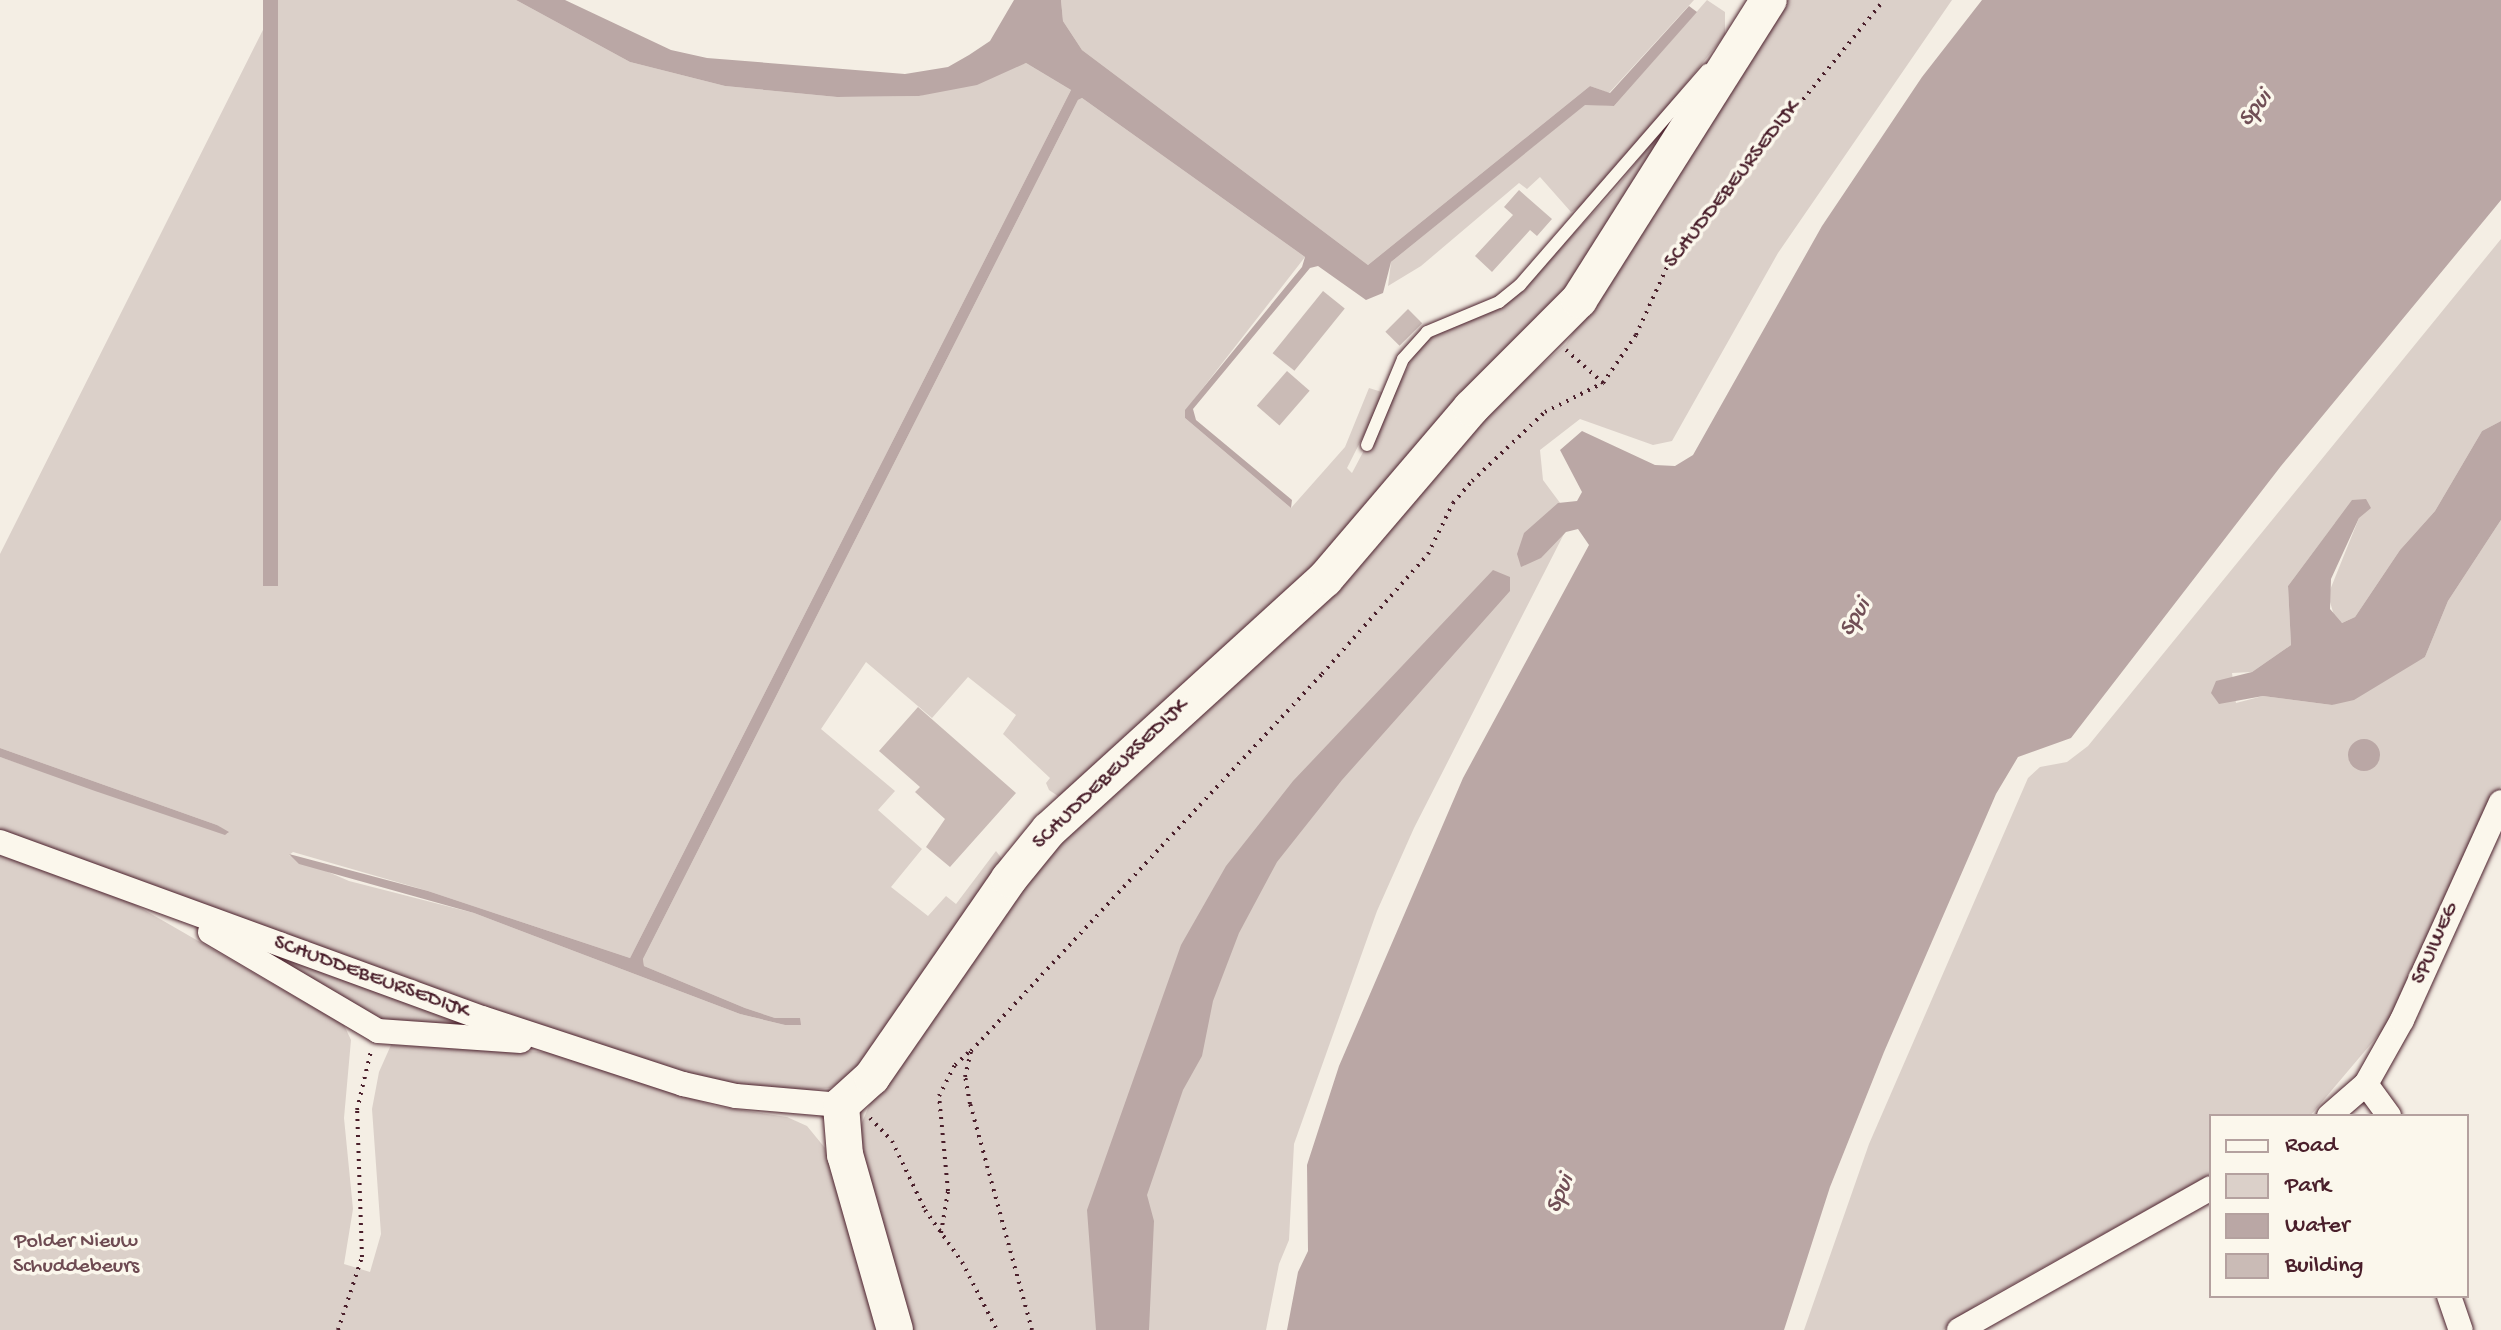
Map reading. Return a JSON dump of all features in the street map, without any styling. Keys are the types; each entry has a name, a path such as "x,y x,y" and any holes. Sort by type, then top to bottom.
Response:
{"street":[{"name":"SCHUDDEBEURSEDIJK","path":"0,842 183,911 559,1044 736,1096 841,1105 872,1077 1009,879 1049,830 1325,579 1471,408 1549,335 1579,300 1758,13"},
{"name":"SPUIWEG","path":"2331,1114 2366,1084 2402,1020 2501,802"},
{"name":"SCHUDDEBEURSEDIJK","path":"183,911 222,941 378,1031 559,1044"},
{"path":"2366,1084 2388,1114"},
{"path":"841,1105 845,1155 895,1330"},
{"path":"1959,1330 2209,1189"},
{"path":"2450,1298 2461,1330"}],"lane":[{"path":"1367,445 1411,350 1427,332 1499,302 1520,285 1758,13"}],"path":[{"name":"SCHUDDEBEURSEDIJK","path":"941,1233 948,1191 939,1096 955,1065 1322,674 1428,554 1453,503 1472,481 1545,412 1603,383 1636,335 1667,267 1884,0"},
{"path":"1549,335 1603,383"},
{"path":"338,1330 362,1257 357,1110 378,1031"},
{"path":"971,1051 965,1077 970,1104 1032,1330"},
{"path":"841,1105 881,1127 997,1330"}],"green space":[{"path":"278,0 516,0 630,62 725,86 837,97 919,96 1026,63 1071,90 630,958 428,891 293,852 289,855 349,881 474,913 740,1014 785,1025 800,1025 800,1018 775,1018 745,1008 644,966 643,959 1078,100 1082,98 1305,257 1185,411 1185,418 1291,508 1345,447 1369,388 1385,393 1347,468 1352,473 1417,350 1429,338 1515,295 1613,192 1702,78 1604,247 1355,531 1077,793 1058,796 1049,790 1046,783 1050,778 1003,734 1016,715 968,677 932,718 866,662 821,729 895,791 878,810 922,849 891,887 928,916 946,896 956,904 996,851 1002,859 999,877 858,1073 830,1088 792,1092 689,1078 0,838 0,757 228,834 217,825 0,748 0,554"},
{"path":"1061,0 1694,0 1609,93 1590,86 1368,265 1082,50 1063,21"},
{"path":"1707,0 1725,12 1725,35 1592,200 1571,212 1540,177 1527,189 1519,183 1421,266 1388,286 1391,262 1585,104 1614,106"},
{"path":"1779,0 1952,0 1778,253 1672,441 1653,445 1580,419 1540,450 1543,480 1569,515 1568,526 1414,828 1377,911 1294,1144 1289,1240 1279,1264 1266,1330 905,1330 856,1155 861,1125 871,1101 1008,892 1521,383 1566,344"},
{"path":"2501,239 2501,421 2482,431 2435,511 2400,550 2355,617 2342,623 2335,619 2328,595 2359,518 2335,523 2288,586 2291,645 2252,672 2232,673 2236,703 2263,696 2332,705 2425,657 2448,601 2501,520 2501,786 2386,1026 2312,1114 2209,1114 2209,1175 1979,1303 1943,1330 1804,1330 1869,1144 2028,778 2040,767 2067,762 2088,746"},
{"name":"Polder Nieuw Schuddebeurs","path":"0,855 134,904 344,1025 351,1040 344,1118 353,1209 344,1264 370,1272 381,1234 372,1109 379,1072 391,1045 547,1052 715,1106 787,1117 807,1126 825,1148 876,1330 0,1330"},
{"path":"219,934 520,1035 376,1019"}],"water":[{"path":"263,0 278,0 278,586 263,586"},
{"path":"516,0 565,0 671,50 707,58 905,74 948,67 990,41 1014,0 1061,0 1063,21 1082,50 1368,265 1590,86 1610,93 1689,6 1697,12 1614,106 1585,105 1391,262 1383,293 1366,300 1318,266 1310,268 1193,409 1196,420 1292,500 1291,508 1185,418 1185,410 1302,267 1305,257 1082,98 1078,100 643,959 644,966 745,1008 775,1018 800,1018 801,1025 785,1025 740,1014 474,913 299,864 289,854 428,891 630,958 1071,90 1026,63 977,85 919,96 837,97 725,86 630,62"},
{"name":"Spui","path":"1982,0 2501,0 2501,200 2281,466 2071,738 2018,757 1996,794 1884,1052 1830,1187 1784,1330 1287,1330 1298,1272 1308,1251 1307,1165 1339,1066 1463,778 1589,545 1578,529 1566,532 1541,558 1521,567 1517,554 1524,533 1558,503 1577,501 1582,492 1560,450 1582,431 1655,465 1675,466 1693,455 1822,226 1922,77"},
{"path":"2501,421 2501,520 2448,601 2425,657 2354,700 2332,705 2263,696 2219,704 2211,693 2216,681 2252,672 2291,645 2288,586 2352,500 2366,499 2371,508 2359,518 2331,579 2330,609 2342,623 2355,617 2400,550 2435,511 2482,431"},
{"path":"1493,570 1510,577 1510,591 1342,780 1277,862 1239,933 1213,1001 1202,1056 1183,1090 1147,1195 1154,1221 1149,1330 1096,1330 1087,1210 1181,945 1226,866 1293,781"},
{"path":"2364,739 2376,743 2380,755 2376,767 2364,771 2352,767 2348,755 2352,743"},
{"path":"0,748 217,825 229,832 225,835 0,757"}],"building":[{"path":"1519,190 1552,219 1537,236 1530,230 1492,272 1475,256 1513,215 1504,207"},
{"path":"1323,291 1345,309 1294,371 1273,353"},
{"path":"1408,309 1422,323 1400,346 1385,332"},
{"path":"1287,371 1310,391 1279,425 1257,406"},
{"path":"918,707 1016,793 950,867 926,847 945,819 915,792 920,787 879,751"}]}
